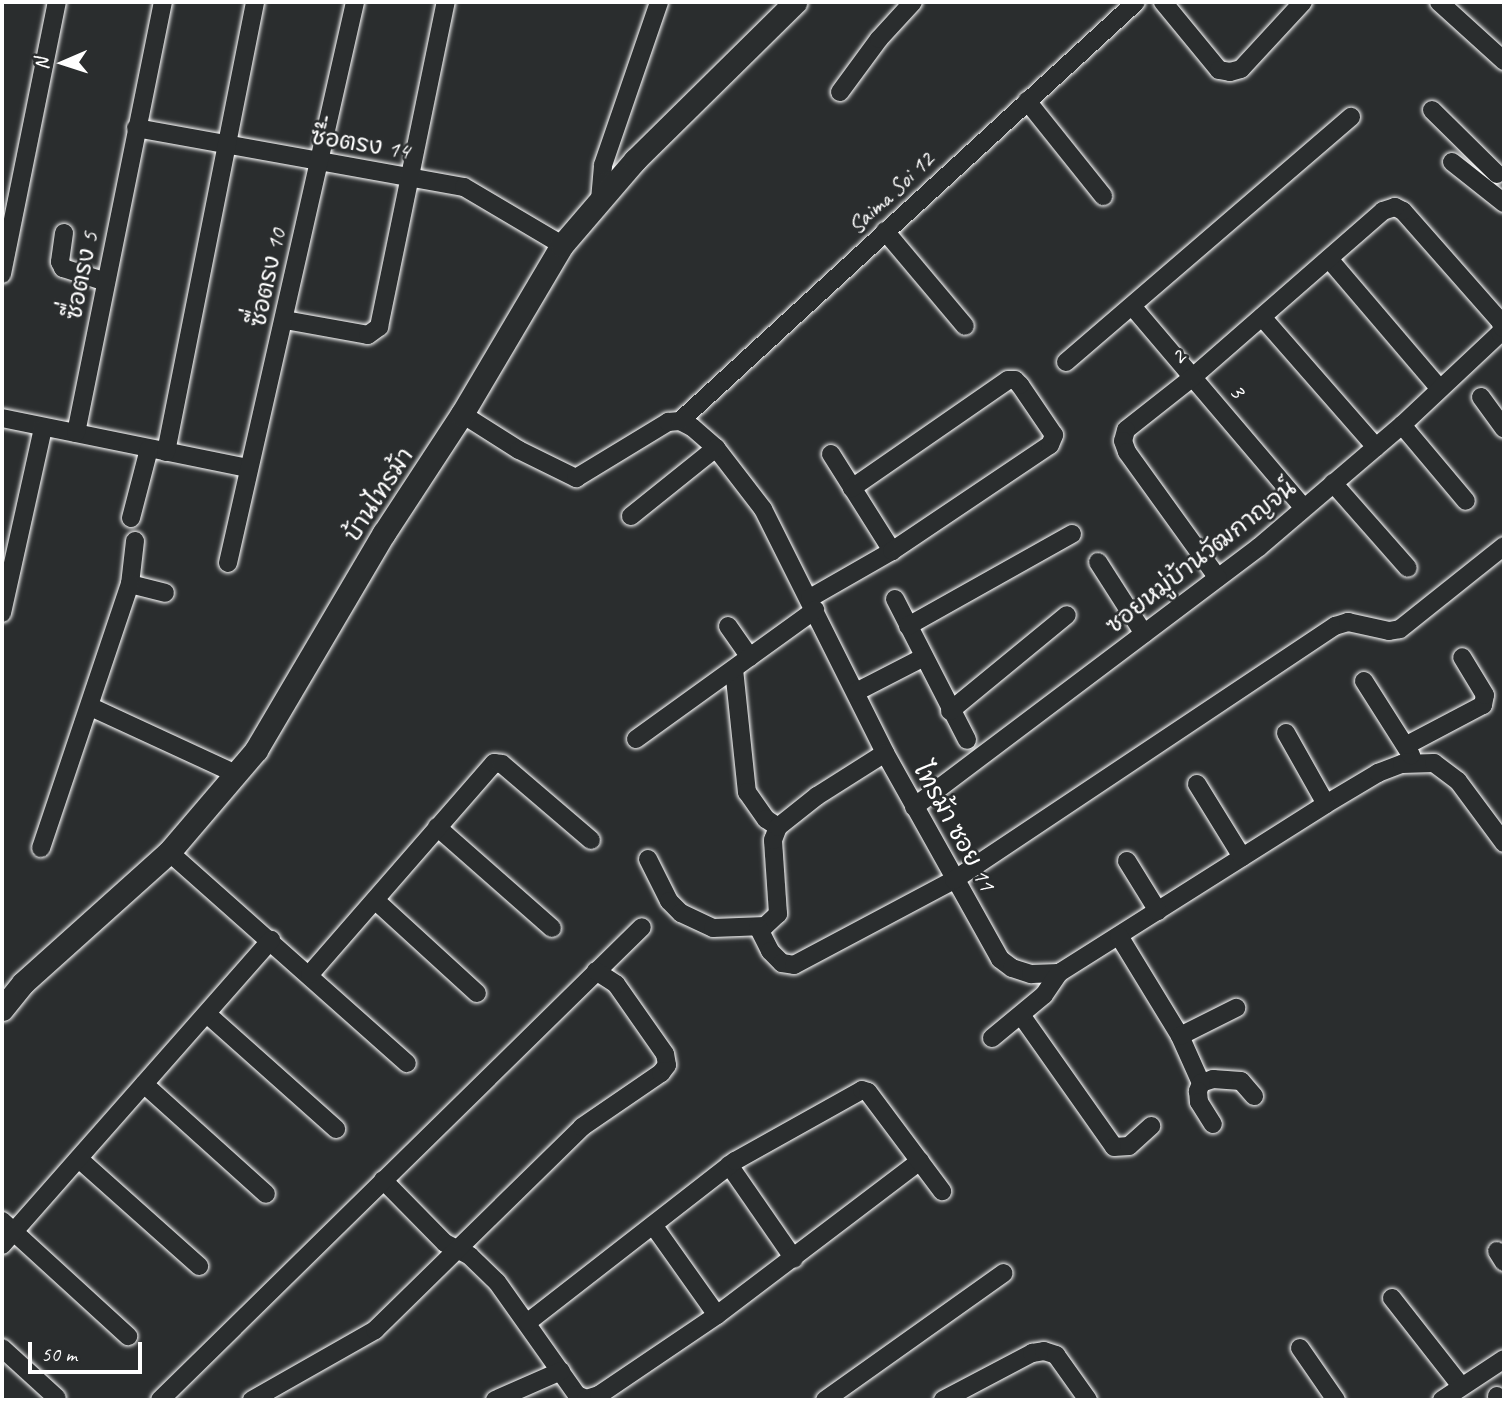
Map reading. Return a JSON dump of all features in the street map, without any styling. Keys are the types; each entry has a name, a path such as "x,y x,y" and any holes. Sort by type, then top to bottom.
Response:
{"street":[{"path":"2,274 57,2"},
{"name":"ซื่อตรง 5","path":"76,433 163,2"},
{"path":"131,518 157,451 256,2"},
{"name":"ซื่อตรง 10","path":"228,564 355,2"},
{"path":"285,320 368,335 379,327 446,2"},
{"path":"600,200 603,165 659,2"},
{"name":"บ้านไทรม้า","path":"2,1009 23,983 169,852 256,750 384,533 462,414 562,245 635,160 795,2"},
{"path":"841,93 879,39 913,2"},
{"name":"Saima Soi 12","path":"680,421 1136,2"},
{"path":"1163,2 1219,70 1230,72 1241,69 1303,2"},
{"path":"1439,2 1504,61"},
{"path":"1027,101 1103,196"},
{"path":"1432,110 1496,176 1504,203"},
{"path":"1066,362 1351,117"},
{"name":"ซื่อตรง 14","path":"136,128 225,143 317,163 464,187 562,245"},
{"path":"1452,162 1496,176"},
{"name":"2","path":"1218,578 1127,452 1123,442 1126,430 1193,377 1383,211 1395,208 1403,211 1503,328"},
{"path":"885,231 965,326"},
{"path":"64,233 60,262 63,268 106,282"},
{"path":"1329,259 1439,388"},
{"name":"3","path":"1132,306 1304,508"},
{"path":"1262,317 1376,447"},
{"name":"ซอยหมู่บ้านวัฒกาญจน์","path":"914,807 1259,547 1402,425 1503,328"},
{"path":"636,739 750,657 812,604 1050,445 1054,441 1054,435 1020,385 1015,380 1008,380 852,488"},
{"path":"1481,397 1504,429"},
{"path":"462,414 519,450 576,478 591,472 650,431 668,422 680,421"},
{"path":"2,418 248,468"},
{"name":"ไทรม้า ซอย 11","path":"680,421 716,448 763,509 885,753 1000,959 1013,968 1031,974 1059,974"},
{"path":"1402,425 1466,501"},
{"path":"2,612 43,428"},
{"path":"631,516 716,448"},
{"path":"831,454 892,551"},
{"path":"1333,483 1408,568"},
{"path":"908,626 1072,534"},
{"path":"41,848 131,584 135,541"},
{"path":"758,927 770,951 782,963 794,965 954,880 1335,626 1348,622 1390,631 1399,629 1502,551"},
{"path":"1098,562 1144,634"},
{"path":"131,584 165,593"},
{"path":"895,599 967,740"},
{"path":"950,711 1067,615"},
{"path":"728,626 750,657"},
{"path":"856,692 924,657"},
{"path":"1407,746 1483,705 1485,695 1462,657"},
{"path":"734,669 747,792 766,819 778,827"},
{"path":"1364,681 1407,746 1414,764"},
{"path":"91,707 236,774"},
{"path":"1286,733 1326,803"},
{"path":"648,859 669,901 681,914 713,928 758,927 771,922 778,914 773,840 778,827 817,796 885,753"},
{"path":"310,974 437,827 499,762 591,840"},
{"path":"992,1038 1044,995 1059,974 1326,803 1378,773 1414,764 1434,763 1458,781 1504,844"},
{"path":"1197,784 1242,857"},
{"path":"437,827 552,928"},
{"path":"169,852 310,974 407,1063"},
{"path":"1127,861 1158,911"},
{"path":"375,900 477,993"},
{"path":"160,1400 642,927"},
{"path":"1119,936 1180,1036 1201,1083 1199,1102 1213,1124"},
{"path":"128,1336 6,1232 79,1159 271,940"},
{"path":"252,1400 375,1331 582,1127 661,1073 667,1065 665,1054 616,984 596,971"},
{"path":"1180,1036 1236,1008"},
{"path":"207,1014 336,1129"},
{"path":"1021,1015 1114,1147 1129,1146 1151,1126"},
{"path":"1201,1083 1213,1079 1241,1081 1254,1096"},
{"path":"145,1084 266,1194"},
{"path":"528,1322 729,1165 862,1090 869,1092 942,1191"},
{"path":"79,1159 199,1266"},
{"path":"383,1180 445,1243 459,1250 497,1282 528,1322 577,1395 586,1398 599,1395 718,1315 920,1161"},
{"path":"729,1165 794,1259"},
{"path":"653,1225 718,1315"},
{"path":"825,1400 1004,1273"},
{"path":"1392,1298 1461,1386"},
{"path":"2,1348 57,1398"},
{"path":"1300,1348 1336,1400"},
{"path":"943,1400 964,1395 1032,1353 1044,1351 1056,1355 1088,1400"},
{"path":"1442,1400 1504,1359"},
{"path":"495,1400 561,1371"}]}
